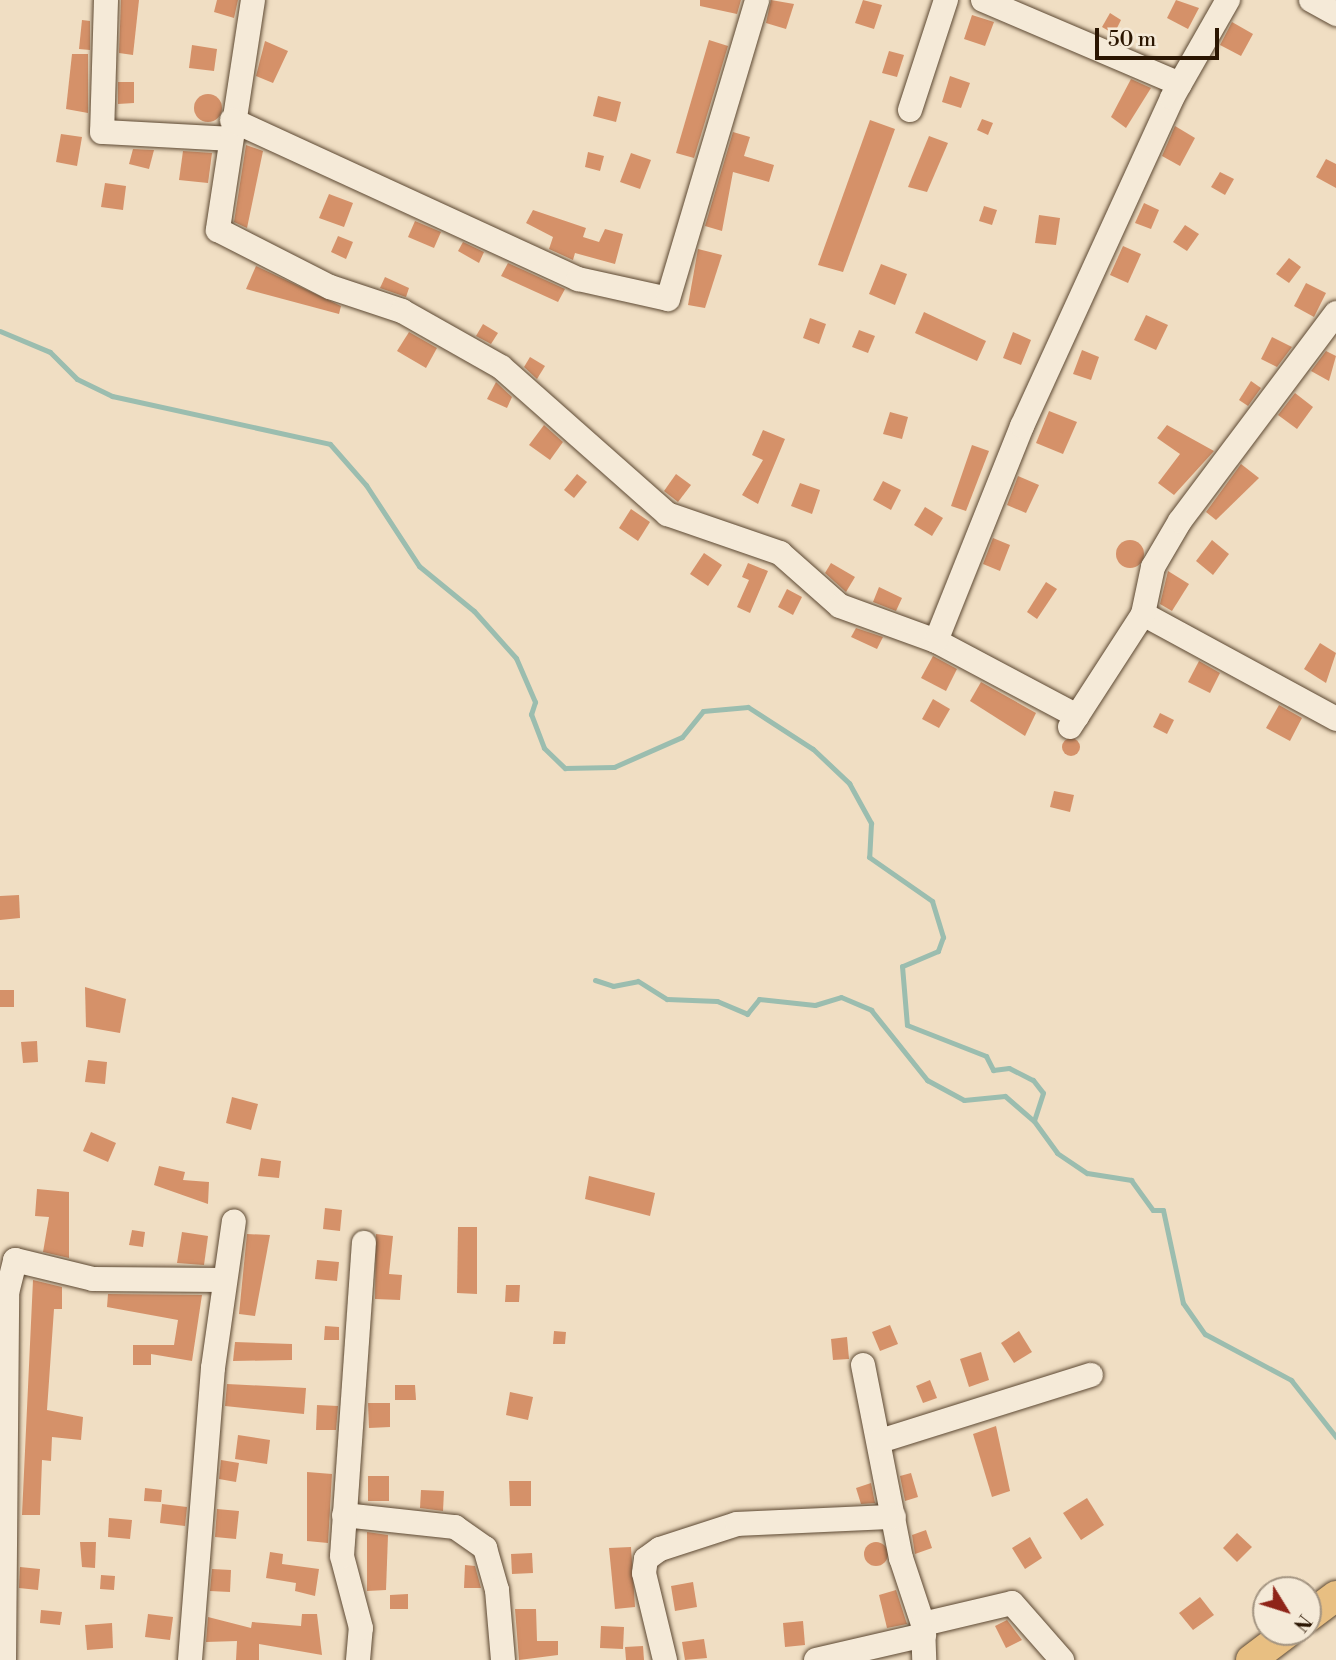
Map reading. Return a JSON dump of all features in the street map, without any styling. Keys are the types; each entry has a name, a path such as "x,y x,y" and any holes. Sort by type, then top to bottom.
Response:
{"main road":[{"path":"1251,1660 1270,1646"}],"street":[{"path":"106,0 102,132 231,129 401,202 481,229 578,279 668,299 757,0"},
{"path":"253,0 231,129 218,230 330,286 402,311 501,367 667,514 780,553 840,606 936,641 1074,721 1143,614 1153,567 1180,521 1336,313"},
{"path":"910,110 946,0"},
{"path":"984,0 1180,84"},
{"path":"936,641 1022,426 1180,84 1228,0"},
{"path":"1311,0 1336,14"},
{"path":"1143,614 1336,719"},
{"path":"190,1660 234,1221"},
{"path":"358,1660 361,1629 342,1556 363,1243"},
{"path":"4,1660 4,1294 15,1260 93,1279 226,1280"},
{"path":"863,1365 894,1517 924,1630 924,1660"},
{"path":"880,1441 1091,1375"},
{"path":"344,1515 455,1527 485,1548 497,1590 503,1660"},
{"path":"665,1660 644,1573 646,1559 660,1549 737,1524 894,1517"},
{"path":"816,1660 1012,1603 1062,1660"}],"building":[{"path":"121,0 139,0 133,55 119,53"},
{"path":"217,0 238,0 234,18 214,12"},
{"path":"700,0 741,0 737,14 700,6"},
{"path":"771,0 794,4 786,29 766,23"},
{"path":"863,0 882,5 874,29 855,23"},
{"path":"1176,0 1199,8 1188,29 1167,18"},
{"path":"1110,13 1121,20 1114,34 1102,27"},
{"path":"972,15 994,22 985,46 964,39"},
{"path":"82,20 90,21 90,50 79,49"},
{"path":"1232,22 1253,34 1241,56 1220,45"},
{"path":"709,40 728,46 694,158 676,153"},
{"path":"265,41 288,51 273,83 256,76"},
{"path":"192,45 217,49 214,71 189,68"},
{"path":"889,51 904,55 897,77 882,73"},
{"path":"72,54 88,54 88,113 66,109"},
{"path":"950,76 970,83 961,108 942,102"},
{"path":"1131,79 1151,88 1126,128 1111,117"},
{"path":"118,82 134,82 134,103 118,104"},
{"path":"208,94 218,98 222,108 218,118 208,122 198,118 194,108 198,98"},
{"path":"598,96 621,102 616,122 593,116"},
{"path":"982,119 993,123 988,135 977,130"},
{"path":"870,120 895,129 843,272 818,265"},
{"path":"1175,126 1195,138 1180,166 1162,156"},
{"path":"733,132 750,137 744,156 774,165 769,182 733,172 722,231 705,226"},
{"path":"61,134 82,137 77,166 56,162"},
{"path":"929,136 948,143 927,192 908,187"},
{"path":"246,145 263,151 247,228 234,222"},
{"path":"133,149 154,150 149,169 129,164"},
{"path":"183,151 212,153 208,183 179,180"},
{"path":"588,152 604,156 600,171 585,167"},
{"path":"631,153 651,160 640,189 620,182"},
{"path":"1326,159 1336,164 1336,188 1316,177"},
{"path":"1220,172 1234,179 1225,195 1211,187"},
{"path":"105,183 126,186 123,210 101,207"},
{"path":"329,194 353,203 344,227 319,218"},
{"path":"1144,203 1159,210 1151,229 1135,223"},
{"path":"984,206 997,210 992,225 979,221"},
{"path":"533,210 586,228 583,237 599,242 605,229 623,234 615,264 575,253 573,260 549,249 553,237 526,223"},
{"path":"1039,215 1060,218 1056,245 1035,243"},
{"path":"415,221 441,232 434,248 408,237"},
{"path":"1185,225 1199,234 1187,251 1173,242"},
{"path":"338,236 353,242 346,259 331,252"},
{"path":"463,242 484,252 479,263 458,251"},
{"path":"1123,246 1141,254 1128,283 1110,275"},
{"path":"698,249 722,255 705,308 688,305"},
{"path":"1289,258 1301,267 1289,283 1276,274"},
{"path":"508,263 565,289 558,302 501,276"},
{"path":"881,264 907,274 895,305 869,294"},
{"path":"256,266 341,306 339,314 246,289"},
{"path":"385,277 409,288 406,297 380,288"},
{"path":"1306,283 1326,293 1314,317 1294,306"},
{"path":"924,312 986,341 977,361 915,333"},
{"path":"1146,315 1168,325 1156,350 1134,340"},
{"path":"810,318 826,324 819,344 803,338"},
{"path":"483,324 498,333 491,344 476,336"},
{"path":"859,330 875,336 868,353 852,347"},
{"path":"409,332 437,348 426,368 397,351"},
{"path":"1013,332 1031,340 1021,365 1003,358"},
{"path":"1272,337 1292,347 1277,367 1261,359"},
{"path":"1082,350 1099,357 1091,380 1073,374"},
{"path":"1326,351 1336,356 1329,381 1311,371"},
{"path":"530,357 545,366 537,379 524,367"},
{"path":"1251,381 1261,388 1248,406 1239,400"},
{"path":"496,382 512,397 507,408 487,399"},
{"path":"1295,393 1313,407 1297,429 1278,415"},
{"path":"1049,411 1077,422 1063,454 1036,443"},
{"path":"890,412 908,417 902,439 883,434"},
{"path":"544,425 563,442 550,460 529,445"},
{"path":"1167,425 1214,451 1174,495 1158,483 1180,454 1157,438"},
{"path":"763,430 785,439 758,504 742,495 763,460 752,455"},
{"path":"972,445 989,451 966,511 951,506"},
{"path":"1241,464 1259,478 1216,520 1206,512"},
{"path":"577,474 587,482 574,498 564,490"},
{"path":"676,474 691,485 678,502 664,491"},
{"path":"1018,476 1039,485 1026,513 1007,505"},
{"path":"883,481 901,490 891,510 873,500"},
{"path":"800,483 820,490 812,514 791,506"},
{"path":"925,507 943,518 932,536 914,525"},
{"path":"631,509 650,522 638,541 619,528"},
{"path":"993,538 1010,545 1000,571 983,564"},
{"path":"1130,540 1140,544 1144,554 1140,564 1130,568 1120,564 1116,554 1120,544"},
{"path":"1212,540 1229,554 1213,575 1196,561"},
{"path":"704,553 722,565 708,586 690,574"},
{"path":"748,563 768,571 750,613 737,607 749,580 742,577"},
{"path":"831,563 855,577 846,592 825,573"},
{"path":"1168,571 1189,584 1172,611 1160,604"},
{"path":"1046,582 1057,589 1037,619 1027,612"},
{"path":"879,587 902,598 896,611 873,602"},
{"path":"787,589 802,597 793,615 778,607"},
{"path":"856,628 883,637 877,649 851,637"},
{"path":"1320,643 1336,653 1326,683 1304,669"},
{"path":"933,656 957,669 946,691 921,678"},
{"path":"1199,661 1220,673 1210,693 1188,682"},
{"path":"981,682 1036,713 1025,736 970,701"},
{"path":"933,699 950,709 939,728 922,719"},
{"path":"1279,705 1302,718 1290,741 1266,728"},
{"path":"1160,713 1174,720 1167,734 1153,727"},
{"path":"1067,738 1075,738 1080,747 1078,754 1067,756 1062,751 1062,743"},
{"path":"1054,791 1074,795 1070,812 1050,807"},
{"path":"19,895 20,918 0,920 0,896"},
{"path":"85,987 126,999 120,1033 86,1027"},
{"path":"0,990 14,990 14,1007 0,1007"},
{"path":"37,1041 38,1062 23,1063 21,1042"},
{"path":"88,1060 107,1062 105,1084 85,1082"},
{"path":"232,1097 258,1104 251,1130 226,1123"},
{"path":"91,1132 116,1143 108,1162 83,1151"},
{"path":"261,1158 281,1161 279,1178 258,1176"},
{"path":"159,1166 185,1172 183,1180 209,1182 208,1204 154,1185"},
{"path":"589,1176 655,1193 650,1216 585,1199"},
{"path":"37,1189 69,1192 69,1258 43,1252 49,1217 35,1216"},
{"path":"325,1208 342,1210 340,1231 323,1229"},
{"path":"458,1227 477,1227 477,1294 457,1293"},
{"path":"132,1230 145,1232 143,1247 129,1245"},
{"path":"182,1232 208,1236 204,1265 177,1263"},
{"path":"247,1234 270,1235 255,1316 239,1314"},
{"path":"376,1234 393,1236 389,1274 402,1275 400,1300 375,1299"},
{"path":"317,1260 339,1262 337,1281 315,1279"},
{"path":"33,1280 62,1287 62,1309 54,1309 47,1410 83,1417 81,1440 52,1437 51,1461 42,1460 40,1515 22,1515"},
{"path":"506,1285 520,1285 519,1302 505,1302"},
{"path":"108,1294 202,1295 192,1361 151,1354 151,1365 133,1365 133,1345 174,1345 178,1320 107,1307"},
{"path":"890,1325 898,1344 880,1351 872,1332"},
{"path":"325,1326 339,1327 339,1340 324,1340"},
{"path":"554,1331 566,1332 565,1344 553,1344"},
{"path":"1019,1331 1032,1352 1014,1363 1001,1343"},
{"path":"847,1337 849,1359 833,1360 831,1339"},
{"path":"235,1342 292,1344 292,1360 233,1361"},
{"path":"981,1352 989,1380 969,1387 960,1359"},
{"path":"930,1380 937,1398 923,1403 916,1386"},
{"path":"227,1384 306,1388 304,1414 225,1406"},
{"path":"395,1385 415,1385 416,1400 395,1400"},
{"path":"510,1392 533,1397 528,1420 506,1415"},
{"path":"368,1403 390,1403 390,1427 369,1428"},
{"path":"317,1405 338,1406 336,1430 316,1430"},
{"path":"996,1426 1010,1491 992,1497 973,1434"},
{"path":"238,1435 270,1440 267,1464 235,1459"},
{"path":"221,1460 239,1463 236,1482 219,1479"},
{"path":"307,1472 332,1474 328,1543 307,1541"},
{"path":"911,1473 918,1497 905,1501 900,1476"},
{"path":"368,1476 389,1476 389,1501 368,1501"},
{"path":"509,1481 531,1481 531,1506 510,1506"},
{"path":"871,1483 875,1503 861,1504 856,1488"},
{"path":"145,1488 162,1490 161,1502 144,1501"},
{"path":"421,1490 444,1491 443,1511 420,1508"},
{"path":"1087,1498 1104,1525 1081,1540 1063,1513"},
{"path":"162,1504 187,1507 185,1526 160,1523"},
{"path":"217,1509 239,1511 236,1539 215,1537"},
{"path":"109,1518 132,1520 130,1539 108,1537"},
{"path":"926,1530 932,1548 915,1554 912,1535"},
{"path":"367,1532 388,1535 386,1590 367,1591"},
{"path":"1237,1533 1252,1547 1237,1562 1223,1548"},
{"path":"1030,1537 1042,1558 1025,1569 1012,1548"},
{"path":"80,1542 96,1542 95,1568 82,1567"},
{"path":"876,1542 885,1545 888,1554 885,1563 876,1566 867,1563 864,1554 867,1545"},
{"path":"631,1547 635,1607 615,1609 609,1548"},
{"path":"270,1552 283,1554 282,1564 319,1569 315,1596 295,1591 296,1583 266,1578"},
{"path":"532,1553 533,1573 512,1574 511,1554"},
{"path":"465,1565 475,1566 481,1588 464,1588"},
{"path":"20,1567 40,1569 38,1590 19,1588"},
{"path":"212,1569 231,1570 230,1592 210,1591"},
{"path":"101,1575 115,1576 114,1590 100,1589"},
{"path":"693,1582 697,1607 675,1611 671,1586"},
{"path":"896,1590 907,1624 887,1628 879,1595"},
{"path":"408,1594 408,1609 390,1609 390,1595"},
{"path":"1200,1597 1214,1615 1193,1630 1179,1613"},
{"path":"515,1609 536,1609 537,1641 558,1641 558,1655 519,1660"},
{"path":"41,1610 62,1612 60,1625 40,1623"},
{"path":"148,1614 173,1617 170,1640 145,1637"},
{"path":"302,1614 317,1614 322,1655 259,1644 259,1660 236,1660 237,1641 206,1642 208,1617 251,1628 252,1622 301,1626"},
{"path":"1007,1620 1022,1640 1006,1648 995,1626"},
{"path":"803,1621 805,1645 785,1647 783,1623"},
{"path":"112,1623 113,1648 87,1650 85,1625"},
{"path":"601,1626 624,1627 623,1649 600,1648"},
{"path":"704,1639 707,1658 685,1660 682,1642"},
{"path":"643,1646 644,1660 626,1660 625,1647"}],"waterway":[{"path":"0,331 50,352 77,379 112,396 330,444 366,485 419,566 474,611 516,658 535,702 531,714 544,748 565,768 614,767 682,737 703,711 748,707 813,749 849,783 871,823 869,857 932,901 943,937 938,951 902,966 907,1025 986,1056 993,1070 1009,1068 1033,1080 1043,1093 1034,1121 1057,1153 1087,1173 1131,1180 1153,1210 1163,1210 1183,1303 1205,1334 1291,1380 1336,1437"},
{"path":"595,980 613,986 638,981 667,999 717,1001 747,1014 759,999 815,1005 841,997 871,1010 927,1080 964,1100 1005,1096 1034,1121"}]}
